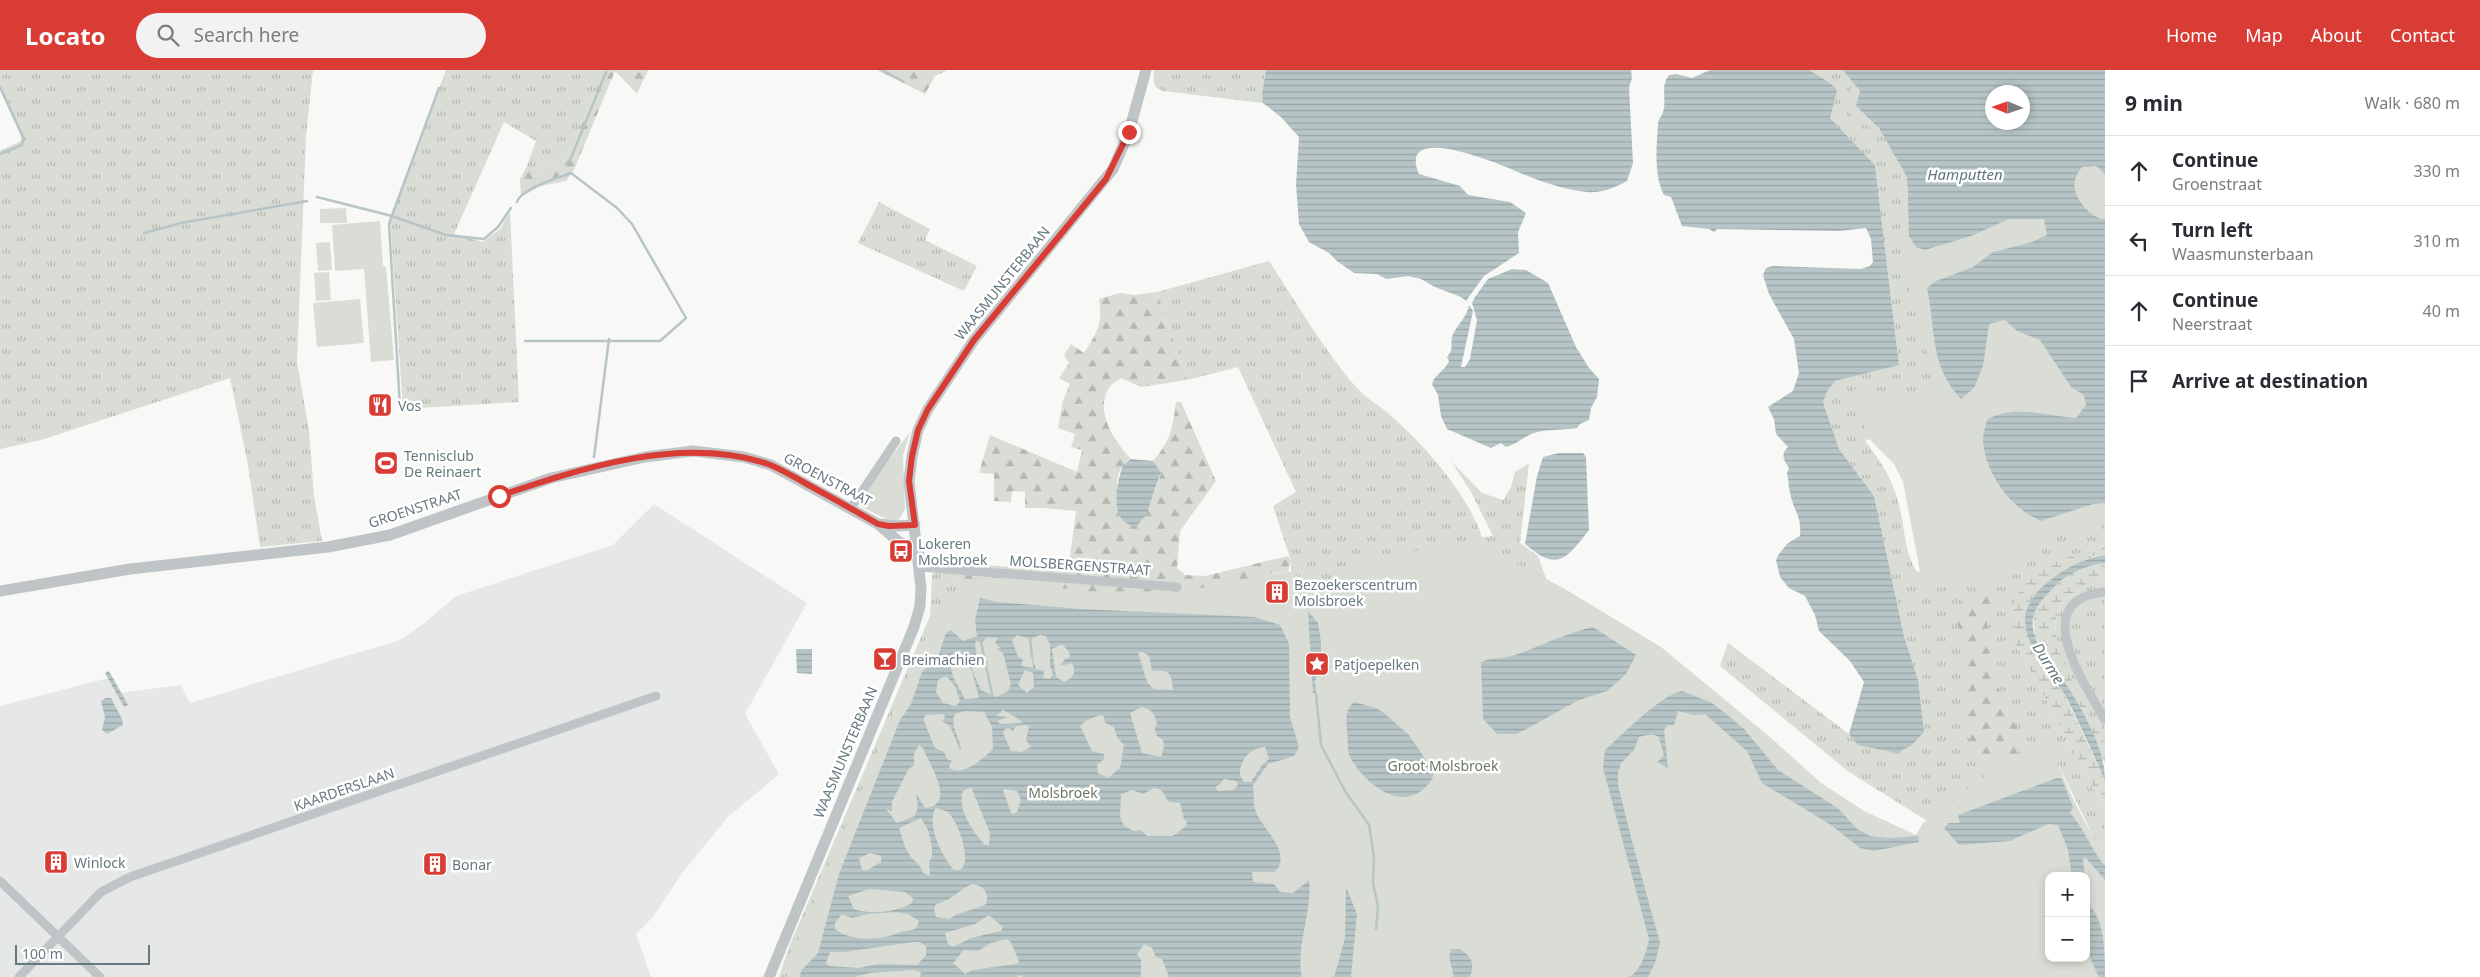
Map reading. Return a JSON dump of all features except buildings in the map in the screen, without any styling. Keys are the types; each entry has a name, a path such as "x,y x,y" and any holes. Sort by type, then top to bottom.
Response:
{"street":[{"name":"WAASMUNSTERBAAN","path":"769,977 914,626 920,606 919,554 909,481 918,430 928,409 974,340 1106,179 1129,132 1146,70"},
{"path":"851,508 896,441"},
{"name":"GROENSTRAAT","path":"0,591 130,570 328,547 390,535 551,478 644,457 692,452 744,457 771,465 878,524 919,554"},
{"name":"GROENSTRAAT","path":"878,524 889,526 915,525"},
{"name":"MOLSBERGENSTRAAT","path":"920,566 1177,587"},
{"path":"2105,592 2093,593 2079,600 2070,610 2065,623 2065,639 2078,672 2105,720"},
{"name":"KAARDERSLAAN","path":"19,977 101,892 130,877 656,696"},
{"path":"0,881 100,977"}],"shaded area":[{"path":"654,504 807,603 745,714 779,774 728,817 682,873 654,916 636,934 651,977 0,977 0,706 112,677 119,693 181,685 190,703 400,640 426,622 456,596 613,545"}],"green space":[{"path":"0,70 313,70 306,136 297,362 309,430 314,496 322,541 260,547 248,465 230,378 41,440 0,449 0,151 23,140 0,90"},
{"path":"446,70 605,70 565,161 532,170 527,166 536,141 504,122 454,234 483,242 500,229 510,212 519,402 403,409 390,217"},
{"path":"605,70 648,70 637,94 615,71 574,170 566,181 541,186 521,197 520,179 527,166 532,170 565,161"},
{"path":"877,70 948,70 935,76 925,94"},
{"path":"1154,70 1266,70 1262,94 1263,103 1163,91 1157,88 1154,83"},
{"path":"1809,70 1843,70 1852,80 1907,177 1907,218 1961,399 1865,441 1890,479 1901,513 1907,548 1917,572 2105,503 2105,546 2079,553 2045,570 2025,587 2016,598 2016,644 2105,809 2105,854 2095,840 2059,766 1929,822 1849,772 1720,666 1728,643 1849,734 1858,745 1918,680 1904,636 1874,496 1839,449 1823,402 1835,381 1899,364 1875,165 1830,118 1830,83"},
{"name":"Hamputten","path":"1842,70 2105,70 2105,522 2073,530 2043,544 2017,562 1995,587 1923,587 1903,482 1894,464 1871,441 1863,424 1853,389 1939,398 1902,258 1903,208 1909,196 1905,173 1897,152 1884,137 1848,113 1847,104 1854,78"},
{"path":"879,202 930,229 925,240 977,266 964,291 858,243"},
{"path":"346,208 347,223 320,223 320,209"},
{"path":"380,221 383,266 386,267 394,360 371,362 364,269 335,271 332,225"},
{"path":"330,242 332,270 318,271 316,243"},
{"path":"1269,261 1336,363 1365,395 1417,441 1444,472 1467,505 1482,537 1493,536 1471,492 1451,461 1482,493 1503,500 1511,487 1515,472 1529,463 1520,543 1538,556 1547,581 1318,598 1291,589 1291,561 1273,506 1296,492 1238,367 1187,380 1157,292"},
{"path":"329,272 331,300 316,301 314,273"},
{"path":"1157,292 1187,380 1141,387 1121,378 1109,388 1104,406 1108,426 1131,459 1124,464 1118,478 1117,496 1123,520 1137,526 1147,509 1161,472 1153,461 1170,434 1176,402 1181,402 1216,481 1180,531 1177,568 1185,575 1205,576 1288,556 1291,561 1288,571 1269,574 1257,595 960,591 952,562 1068,572 1076,511 1025,508 1025,492 1012,491 1011,502 994,501 994,474 979,473 990,435 1077,472 1082,450 1071,447 1075,434 1058,428 1063,401 1070,384 1059,378 1069,363 1064,355 1071,344 1084,353 1098,328 1100,315 1099,299 1120,293 1134,295"},
{"path":"360,299 364,343 317,347 313,303"},
{"path":"910,432 903,455 905,509 898,521 890,521 860,506 873,481"},
{"name":"Groot Molsbroek","path":"1474,541 1565,589 1661,647 1770,737 1821,783 1864,811 1916,835 1923,823 1983,778 1990,764 2049,743 2081,814 2105,854 2105,977 787,977 795,947 929,629 939,609 949,595 959,588 992,578 1004,578 1086,592 1188,593 1200,588 1288,571 1312,583 1317,594 1339,569 1404,553"},
{"path":"2105,546 2105,555 2094,556 2051,579 2025,619 2042,662 2064,694 2105,780 2105,809 2016,644 2012,615 2016,598 2032,578 2067,557"},
{"path":"938,561 952,562 960,591 787,977 779,977 789,947 930,616 932,576"},
{"path":"2105,563 2105,581 2079,590 2064,602 2056,617 2056,635 2069,674 2104,737 2105,763 2035,636 2033,619 2035,609 2040,601 2055,585 2075,572"},
{"path":"2105,581 2105,740 2067,673 2058,649 2055,627 2061,607 2076,591"},
{"path":"1976,590 1987,593 1996,604 1987,621 1992,668 2003,701 2026,746 2008,758 1995,761 1974,760 1970,748 1965,705 1968,671 1966,650 1956,620 1962,599"}],"water":[{"path":"1266,70 1631,70 1632,78 1629,87 1633,163 1627,181 1608,190 1592,192 1552,185 1474,155 1454,150 1436,148 1423,150 1416,158 1419,174 1460,186 1468,195 1510,202 1526,213 1518,232 1519,253 1484,276 1466,301 1421,279 1408,276 1386,279 1377,274 1354,273 1329,253 1309,242 1299,224 1296,184 1299,137 1281,117 1263,103 1262,94"},
{"path":"1710,70 1809,70 1830,83 1837,90 1830,118 1875,165 1899,365 1835,381 1823,402 1839,449 1874,496 1904,636 1918,680 1924,732 1912,745 1897,753 1858,745 1849,734 1864,682 1850,661 1819,631 1815,615 1805,596 1789,588 1780,577 1776,560 1788,543 1800,536 1800,529 1799,519 1789,491 1787,473 1789,468 1784,458 1784,453 1788,447 1776,434 1774,419 1768,407 1793,391 1799,373 1794,339 1769,294 1763,275 1766,268 1773,266 1861,269 1870,266 1873,262 1871,239 1866,228 1839,231 1717,229 1714,232 1709,229 1682,226 1671,197 1664,195 1658,178 1658,123 1663,113 1664,88 1669,75 1676,74 1692,78"},
{"name":"Hamputten","path":"1843,70 2105,70 2105,174 2096,166 2082,167 2076,177 2075,186 2076,194 2086,209 2096,216 2105,219 2105,503 2093,504 2041,521 2019,508 2001,488 1988,464 1983,439 1987,420 1997,415 2019,412 2076,418 2086,405 2084,395 2071,387 2040,340 2017,331 2005,320 1989,324 1983,366 1974,388 1961,399 1943,373 1935,346 1927,288 1936,281 1973,267 1993,252 2032,242 2047,235 2044,219 2009,219 1971,236 1925,250 1916,247 1909,236 1907,177 1879,128 1856,106 1860,91"},
{"path":"1512,269 1526,270 1548,283 1576,347 1589,368 1599,379 1597,397 1591,408 1589,420 1580,424 1577,428 1539,432 1510,446 1506,447 1501,443 1491,448 1447,429 1441,416 1438,395 1432,384 1449,361 1447,357 1451,351 1453,334 1469,305 1473,311 1461,367 1465,367 1470,359 1477,320 1472,303 1488,279"},
{"path":"1559,453 1583,453 1586,457 1589,530 1568,554 1554,560 1536,553 1525,544 1537,476 1543,457"},
{"path":"1131,459 1153,461 1161,472 1146,515 1137,526 1128,524 1121,518 1116,502 1118,482 1123,465"},
{"name":"Durme","path":"2105,555 2105,563 2090,566 2076,572 2056,585 2036,610 2033,618 2033,628 2040,647 2066,684 2088,723 2102,757 2105,780 2066,697 2035,652 2030,642 2025,621 2027,609 2033,598 2054,577 2081,562"},
{"name":"Molsbroek","path":"980,598 997,602 1081,609 1255,617 1280,625 1289,644 1290,717 1299,747 1294,756 1268,764 1253,785 1256,812 1279,849 1281,857 1280,865 1275,872 1252,872 1253,882 1274,884 1280,892 1293,893 1309,880 1309,905 1302,941 1300,965 1302,977 1169,977 1162,959 1156,957 1152,948 1144,944 1137,954 1141,960 1141,977 1024,977 1021,975 1017,977 920,977 921,972 914,970 870,973 855,977 800,977 801,971 818,953 839,874 900,720 911,704 922,672 939,654 946,633 951,630 963,641 977,636 975,620","holes":["1017,635 1030,639 1040,635 1046,636 1050,645 1050,666 1053,674 1050,679 1043,678 1044,671 1036,669 1032,657 1033,668 1021,666 1023,659 1018,657 1012,640","987,637 998,638 995,643 1001,648 997,649 1003,653 1011,684 1008,691 997,697 981,690 973,672 972,664 977,659 976,641 983,642","1062,644 1069,652 1070,658 1065,659 1060,666 1072,663 1074,670 1072,677 1064,682 1056,677 1052,649","960,650 972,671 979,698 965,699 953,677 950,664","1138,652 1143,652 1149,656 1152,671 1168,673 1173,684 1173,690 1154,689 1147,682","1025,670 1033,673 1034,687 1027,693 1018,685","946,676 955,686 960,701 956,706 943,703 936,692 938,680","1142,707 1152,712 1157,723 1156,735 1163,740 1164,747 1161,757 1142,753 1130,713","1003,710 1023,723 1000,724 997,721 1008,717 996,716","965,711 984,712 992,727 993,749 972,766 959,771 954,770 949,767 952,761 947,759 944,752 935,748 923,719 926,715 944,714 945,718 942,721 950,726 961,752 954,728 955,714","1100,715 1104,716 1105,723 1114,727 1117,737 1124,745 1120,768 1108,778 1098,773 1097,765 1104,759 1104,754 1092,751 1080,726 1085,721","1016,726 1029,726 1026,740 1031,747 1021,752 1011,751 1003,733 1005,729 1009,728 1013,731","919,745 923,748 939,784 939,800 934,805 925,808 916,793 918,807 915,816 897,823 886,809 892,811 892,802 908,770 914,765 914,754","1265,747 1269,759 1262,765 1251,782 1244,782 1240,776 1241,765 1250,752","1224,779 1236,781 1238,785 1233,790 1218,791 1215,787","971,787 990,833 989,845 985,845 964,813 962,805 963,791","1154,788 1161,790 1169,802 1180,803 1184,819 1187,821 1186,826 1173,836 1147,836 1141,830 1134,831 1124,826 1120,817 1121,794 1132,790 1143,794","1003,790 1017,791 1021,800 1017,812 1011,813","936,808 948,812 960,832 965,850 964,865 960,870 954,870 950,865 937,840 933,822 933,814","921,818 928,830 932,847 932,856 929,862 930,876 923,873 920,866 905,847 899,828","870,853 881,856 881,862 866,871 862,870 859,858","972,884 980,886 987,894 985,905 949,919 936,917 934,909 936,904","869,889 905,892 913,898 912,903 899,909 884,912 868,912 854,909 848,896","896,912 908,914 919,921 916,928 912,930 866,939 841,933 835,929 835,923 842,914 852,918 868,914","989,915 1003,927 1001,931 971,938 953,947 948,944 945,933 975,924","1006,939 1010,941 1019,961 1017,964 972,970 965,974 953,963 964,950 978,951 991,943","913,942 920,942 926,946 926,955 917,965 878,964 859,968 829,966 826,963 830,952 845,952"]},
{"path":"1308,611 1318,623 1321,642 1321,665 1315,681 1316,694 1313,693"},
{"path":"1593,627 1636,655 1626,674 1607,691 1579,700 1517,734 1497,734 1483,719 1481,662 1515,655 1563,636"},
{"path":"796,649 812,649 812,674 797,673"},
{"path":"109,671 128,705 124,707 105,673"},
{"path":"1682,691 1712,703 1725,713 1744,729 1778,770 1839,809 1857,829 1870,836 1888,838 1918,836 1919,842 1874,851 1860,848 1831,825 1762,783 1747,751 1705,714 1694,715 1678,711 1674,725 1668,725 1664,730 1668,768 1657,762 1664,756 1659,737 1649,735 1639,737 1634,750 1621,763 1618,773 1618,785 1660,943 1655,963 1648,977 1629,977 1640,965 1649,939 1603,768 1605,750 1653,707 1664,699"},
{"path":"105,698 111,698 122,719 123,725 107,734 102,730 105,717 101,701"},
{"path":"1354,702 1376,708 1409,735 1434,772 1430,782 1422,790 1412,796 1391,795 1371,783 1356,766 1349,754 1346,722 1348,711"},
{"path":"2057,778 2062,779 2073,807 2070,813 2105,866 2105,880 2085,857 2083,860 2084,872 2071,872 2068,850 2058,825 2048,824 2010,841 1959,845 1944,828 1949,823 1960,823 1958,815"},
{"path":"1346,887 1357,914 1351,977 1334,977 1345,938"},
{"path":"2090,903 2102,931 2105,977 2099,977 2091,960"},
{"path":"1451,949 1460,949 1470,958 1472,968 1470,977 1454,977 1449,957"}],"waterway":[{"path":"882,70 904,82"},
{"path":"566,164 571,158 606,72"},
{"path":"0,87 23,137 22,145 0,154"},
{"path":"400,407 389,224 439,88"},
{"path":"517,202 520,197 532,188 571,173 617,208 632,224 686,318 660,341 525,341"},
{"path":"317,197 392,216 446,235 484,239 498,227 511,208"},
{"path":"144,233 181,223 307,201"},
{"path":"594,457 609,339"},
{"path":"1030,639 1032,657"},
{"path":"981,642 992,694"},
{"path":"977,659 987,662"},
{"path":"1316,694 1321,745 1345,791 1369,825 1374,857 1373,883 1378,906 1376,929"}],"place":[{"name":"Vos","path":"380,405"},
{"name":"Tennisclub De Reinaert","path":"386,463"},
{"name":"Lokeren Molsbroek","path":"901,551"},
{"name":"Bezoekerscentrum Molsbroek","path":"1277,592"},
{"name":"Breimachien","path":"885,659"},
{"name":"Patjoepelken","path":"1317,664"},
{"name":"Winlock","path":"56,862"},
{"name":"Bonar","path":"435,864"}],"route":[{"path":"499,496 551,478 644,457 692,452 744,457 771,465 878,524 889,526 915,525 909,481 918,430 928,409 974,340 1106,179 1129,132"}]}
